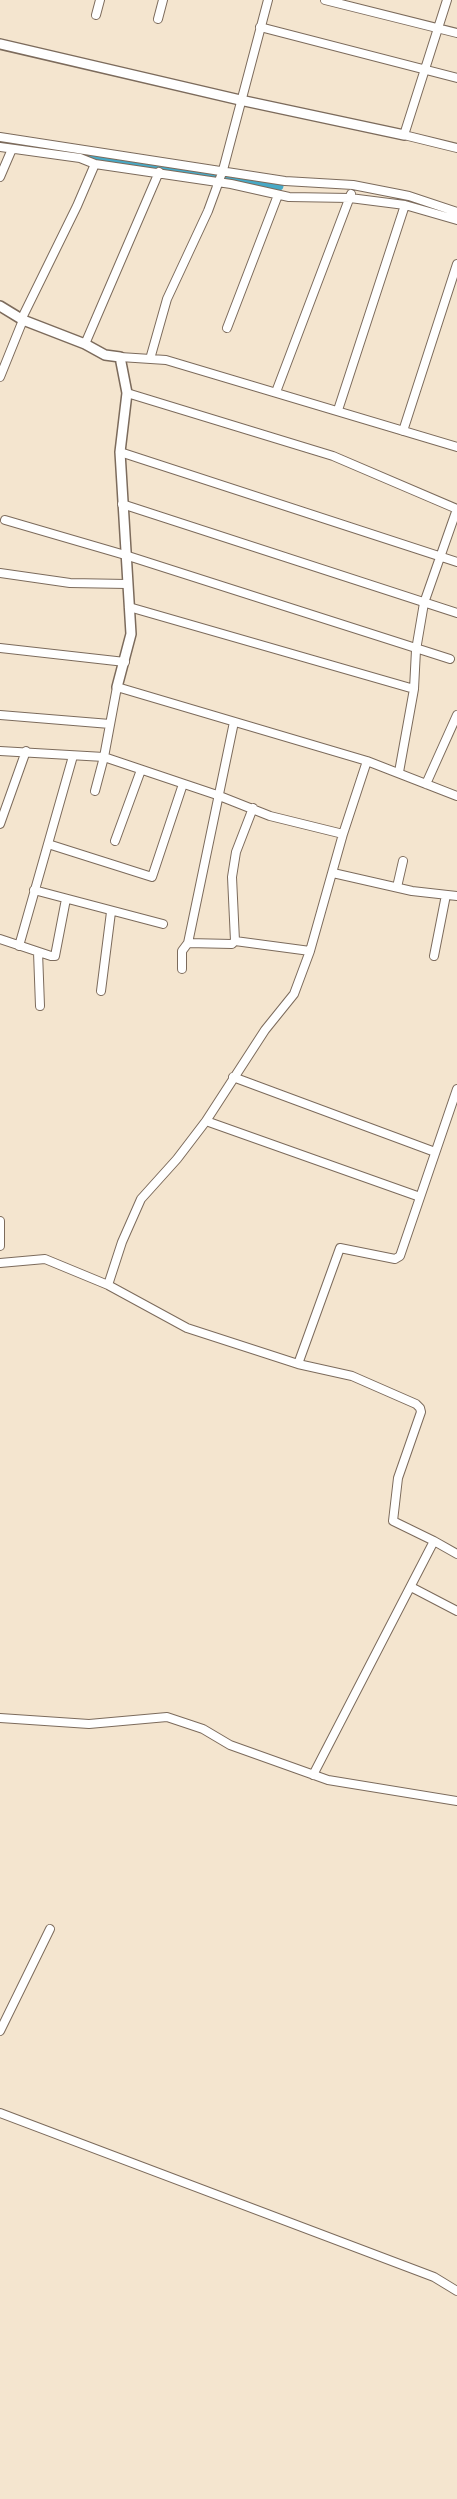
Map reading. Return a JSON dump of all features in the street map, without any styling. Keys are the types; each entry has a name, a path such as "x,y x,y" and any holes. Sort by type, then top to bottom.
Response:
{"street":[{"path":"96,15 100,0"},
{"path":"158,19 163,0"},
{"path":"150,358 168,299 223,170 268,0"},
{"path":"325,0 457,33"},
{"path":"404,135 447,0"},
{"path":"260,27 457,78"},
{"path":"0,44 457,148"},
{"path":"0,137 285,181 353,185 409,196 457,212"},
{"path":"0,147 80,158 95,164 159,172 289,197 350,198 405,205 457,220"},
{"path":"0,177 12,149"},
{"path":"0,377 22,319 95,164"},
{"path":"85,344 159,172"},
{"path":"276,392 353,185"},
{"path":"227,328 278,195"},
{"path":"338,410 405,205"},
{"path":"403,431 457,264"},
{"path":"0,306 22,319 85,344 105,355 166,360 457,447"},
{"path":"95,791 130,634 120,452 127,393 120,357"},
{"path":"127,393 333,456 457,509 424,603 416,650 414,689 399,772"},
{"path":"120,452 457,562"},
{"path":"122,504 457,613"},
{"path":"5,520 125,555 450,659"},
{"path":"0,573 70,583 127,584"},
{"path":"129,607 414,689"},
{"path":"0,648 124,662"},
{"path":"117,687 399,772 457,795"},
{"path":"426,784 457,715"},
{"path":"0,716 110,724"},
{"path":"182,969 182,951 188,944 217,795 234,722"},
{"path":"0,751 104,758 217,795 270,816 343,834"},
{"path":"0,824 26,751"},
{"path":"19,946 73,756"},
{"path":"108,1284 122,1242 141,1199 177,1159 206,1121 265,1029 294,994 310,951 343,834 367,762"},
{"path":"115,841 141,770"},
{"path":"48,844 152,877 183,784"},
{"path":"235,941 232,877 236,852 253,808"},
{"path":"397,887 403,861"},
{"path":"333,873 397,887 457,896"},
{"path":"34,890 163,924"},
{"path":"434,957 446,896"},
{"path":"0,939 51,956 57,954 66,899"},
{"path":"101,991 111,912"},
{"path":"188,944 232,944 235,941 310,951"},
{"path":"38,952 40,1006"},
{"path":"233,1077 435,1152"},
{"path":"298,1364 338,1250 342,1247 398,1258 457,1089"},
{"path":"206,1121 420,1197"},
{"path":"0,1221 0,1246"},
{"path":"0,1263 45,1259 108,1284 188,1328 298,1364 352,1376 416,1404 421,1412 398,1478 393,1521 457,1554"},
{"path":"313,1775 434,1541"},
{"path":"411,1587 457,1611"},
{"path":"0,1718 89,1724 167,1716 203,1729 230,1745 328,1780 457,1801"},
{"path":"0,2031 50,1929"},
{"path":"0,2113 434,2277 457,2291"}],"waterway":[{"path":"0,142 279,186"}]}
